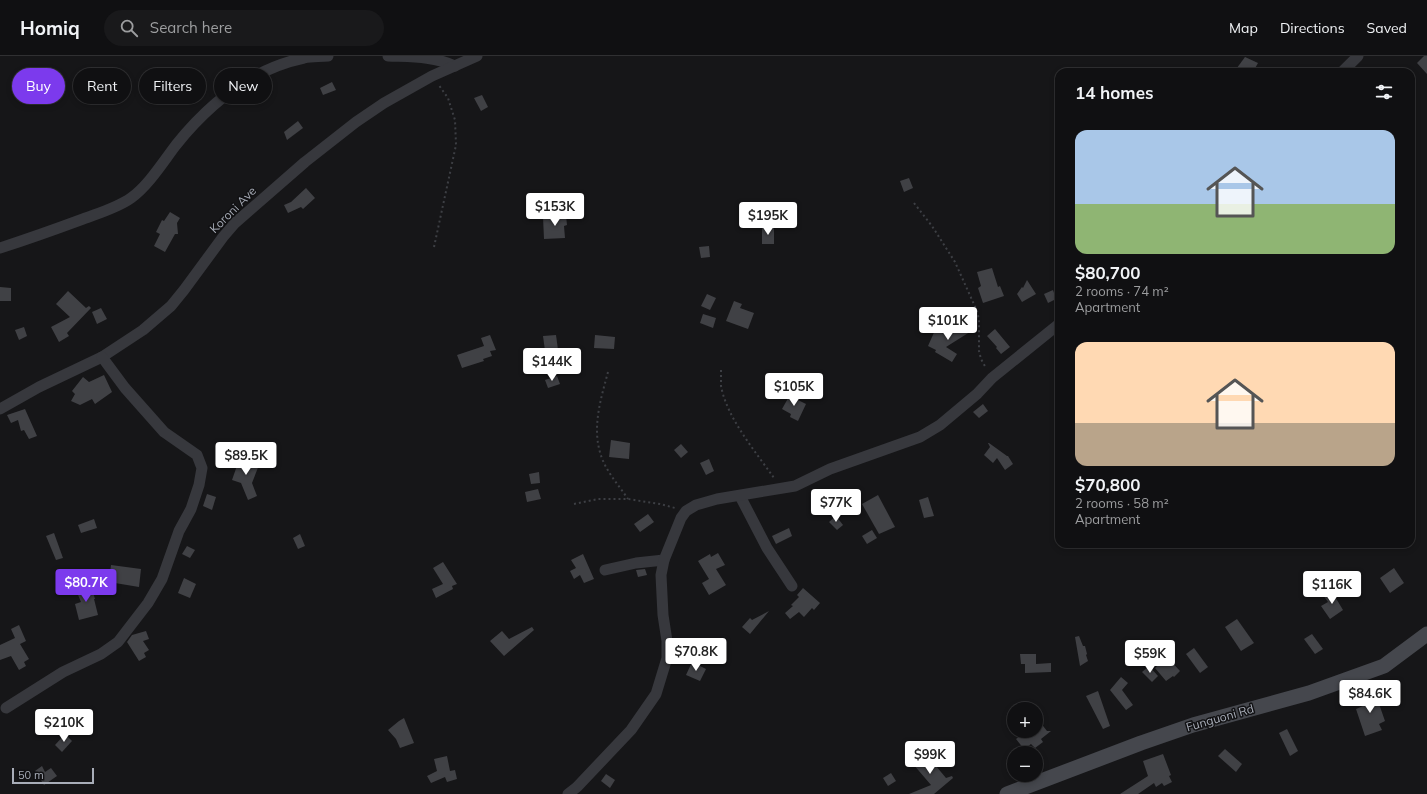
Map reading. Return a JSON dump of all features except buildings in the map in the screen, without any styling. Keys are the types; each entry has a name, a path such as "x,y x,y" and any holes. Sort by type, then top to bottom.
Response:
{"street":[{"path":"0,248 115,207 130,198 154,174 200,118 222,97 243,82 275,67 305,58 328,56"},
{"path":"388,56 432,58 455,66"},
{"name":"Koroni Ave","path":"0,409 39,387 102,357 143,330 171,306 235,223 356,122 432,76 477,56"},
{"path":"1346,68 1358,56"},
{"path":"568,794 577,787 631,730 656,694 667,658 661,587 664,560 681,518 686,511 718,499 795,486 830,469 920,437 944,422 992,378 1055,327"},
{"path":"6,708 63,672 101,654 118,642 148,603 162,579 179,531 191,509 199,485 202,468 196,455 164,432 125,388 102,357"},
{"path":"740,496 767,548 792,586"},
{"path":"605,570 636,563 664,560"},
{"name":"Funguoni Rd","path":"1008,794 1141,743 1193,725 1309,693 1384,666 1427,634"}],"path":[{"path":"432,76 448,98 455,120 456,145 434,247"},
{"path":"914,203 932,226 955,262 977,311 979,320 979,351 981,359 992,378"},
{"path":"721,370 722,386 730,411 738,426 781,489"},
{"path":"608,372 598,407 597,431 599,449 604,463 628,499"},
{"path":"574,504 598,499 628,499 660,504 686,511"}]}
